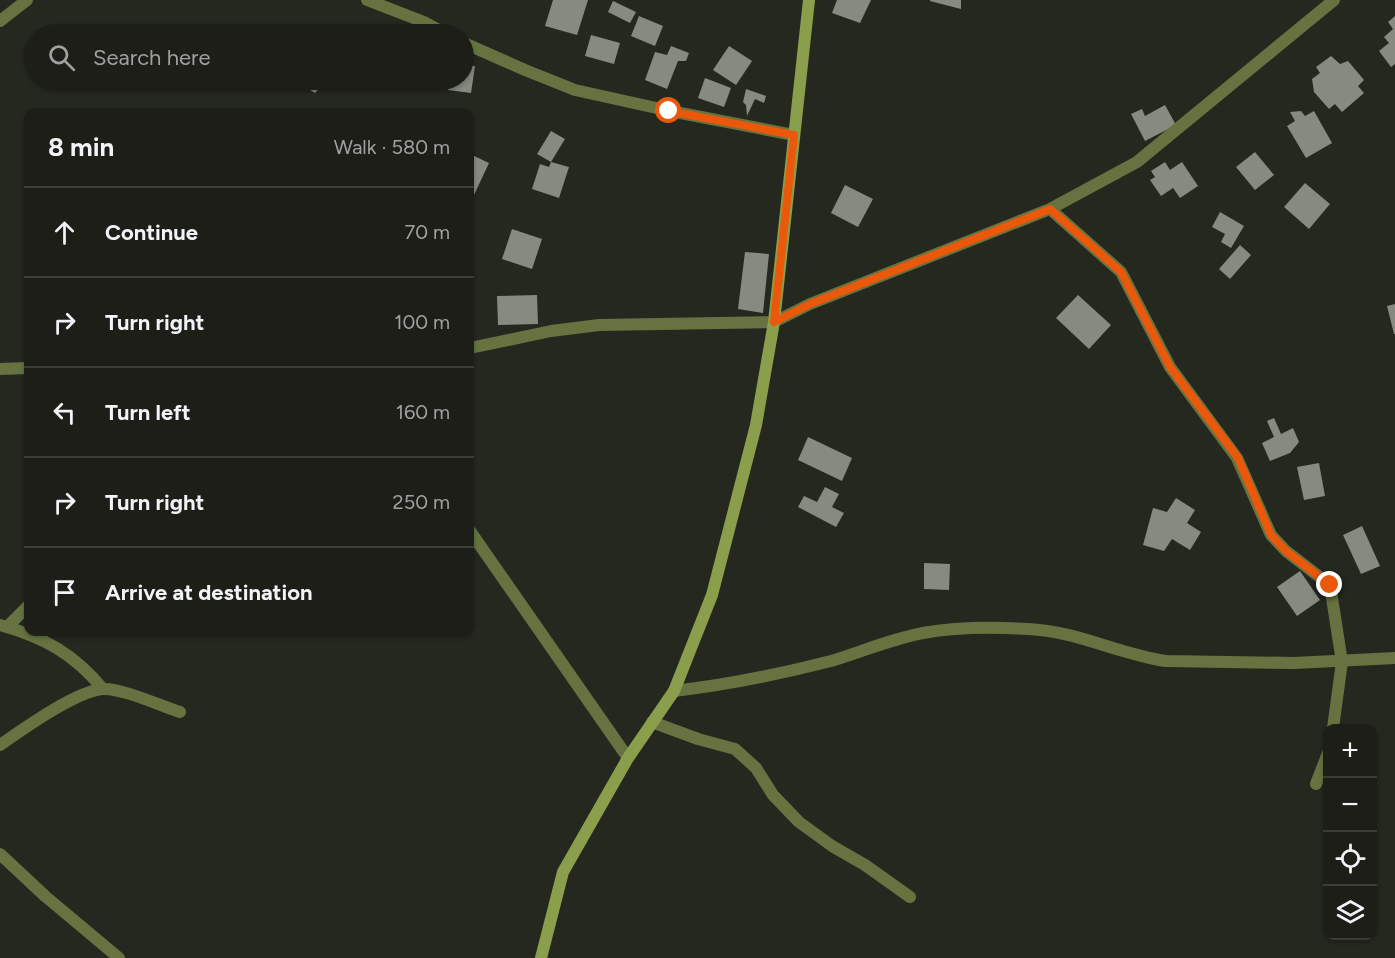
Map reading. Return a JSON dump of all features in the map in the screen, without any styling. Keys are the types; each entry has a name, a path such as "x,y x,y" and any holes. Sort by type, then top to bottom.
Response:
{"main road":[{"path":"541,958 563,873 628,758 674,691 712,595 756,425 774,322 809,0"}],"street":[{"path":"0,21 27,0"},
{"path":"367,0 428,24"},
{"path":"474,347 551,331 599,325 774,322 810,304 1050,209 1137,162 1334,0"},
{"path":"474,47 575,90 794,135"},
{"path":"1050,209 1121,272 1170,367 1238,458 1271,535 1286,551 1330,585 1342,662 1335,724"},
{"path":"0,369 24,368"},
{"path":"474,537 628,758"},
{"path":"4,626 24,609"},
{"path":"4,626 24,633"},
{"path":"674,691 800,668 916,634 957,630 1030,629 1058,633 1166,661 1294,663 1395,658"},
{"path":"32,636 48,642 70,656 103,689"},
{"path":"0,745 66,704 88,693 103,689 115,690 180,712"},
{"path":"652,722 698,739 735,749 756,768 773,795 799,822 832,846 866,865 910,897"},
{"path":"1316,784 1323,766"},
{"path":"0,854 45,896 119,958"}],"building":[{"path":"553,0 588,0 577,35 545,26"},
{"path":"837,0 871,0 860,23 832,13"},
{"path":"961,0 961,9 930,1"},
{"path":"613,1 636,12 630,23 608,12"},
{"path":"639,16 663,26 655,46 631,36"},
{"path":"1395,16 1395,64 1391,67 1379,51 1389,43 1384,37 1393,29 1388,22"},
{"path":"591,35 620,43 614,64 585,56"},
{"path":"671,46 689,53 686,61 678,61 667,89 645,80 655,52 667,55"},
{"path":"729,46 752,61 736,85 713,70"},
{"path":"1331,56 1340,64 1348,61 1364,80 1358,86 1364,93 1342,112 1335,104 1329,109 1314,92 1312,79 1320,73 1316,67"},
{"path":"705,78 731,88 724,107 698,98"},
{"path":"746,89 766,96 764,103 755,99 747,116 746,105 743,102"},
{"path":"448,90 471,90 471,93"},
{"path":"1165,105 1176,125 1145,141 1131,114 1142,109 1145,116"},
{"path":"1301,111 1305,116 1314,111 1332,143 1306,158 1287,126 1295,121 1290,112"},
{"path":"551,131 565,139 551,162 537,154"},
{"path":"1255,152 1274,175 1255,190 1236,167"},
{"path":"474,156 489,163 474,195"},
{"path":"551,162 569,167 559,198 532,189 540,164 549,167"},
{"path":"1165,162 1170,170 1182,162 1198,186 1180,198 1173,188 1161,196 1150,180 1155,177 1151,171"},
{"path":"1305,183 1330,204 1309,229 1284,207"},
{"path":"845,185 873,199 858,227 831,213"},
{"path":"1220,212 1244,226 1231,248 1221,242 1225,234 1212,227"},
{"path":"512,229 542,239 532,269 502,259"},
{"path":"1240,245 1251,255 1230,279 1219,269"},
{"path":"745,252 769,254 763,313 738,309"},
{"path":"537,295 538,324 498,325 497,296"},
{"path":"1078,295 1111,325 1089,349 1056,318"},
{"path":"1395,304 1395,334 1394,334 1387,306"},
{"path":"1274,418 1281,434 1293,428 1299,442 1290,453 1270,461 1262,443 1274,437 1267,421"},
{"path":"808,437 852,458 842,481 798,460"},
{"path":"1319,463 1325,496 1304,500 1297,467"},
{"path":"825,487 839,494 832,507 844,513 836,527 798,507 804,496 817,502"},
{"path":"1176,498 1195,510 1187,523 1201,532 1190,550 1172,539 1164,551 1143,545 1153,508 1167,512"},
{"path":"1362,526 1380,566 1361,574 1343,535"},
{"path":"924,563 950,564 949,590 924,589"},
{"path":"1300,571 1320,600 1297,616 1277,587"}],"route":[{"path":"669,111 794,135 774,322 810,304 1050,209 1121,272 1170,367 1238,458 1271,535 1286,551 1330,585"}]}
